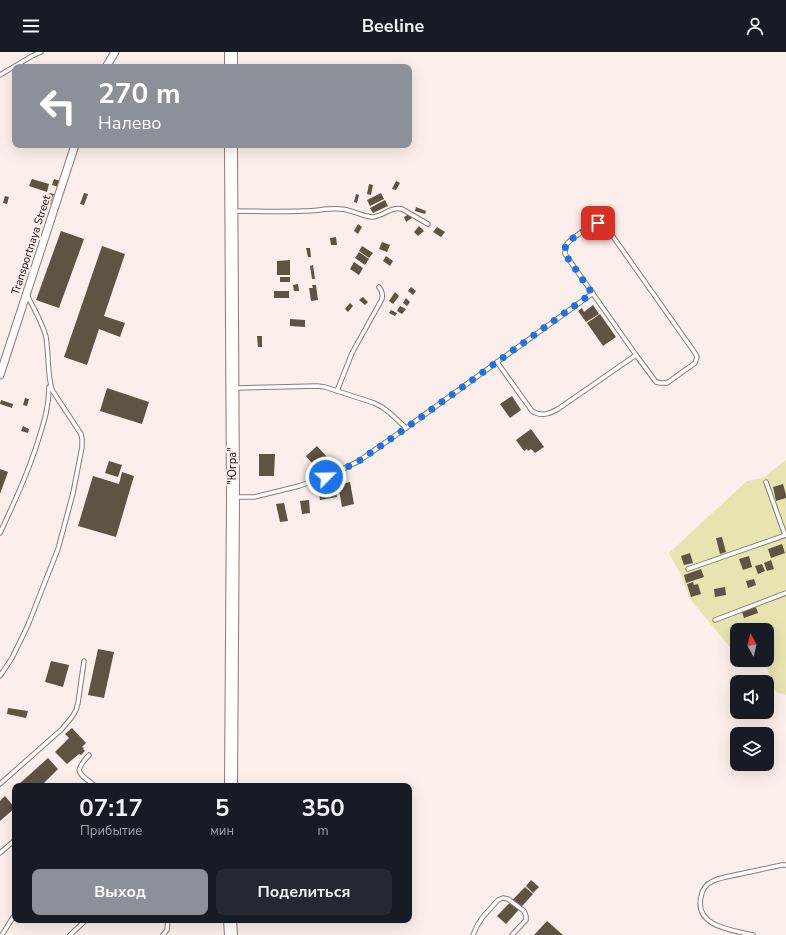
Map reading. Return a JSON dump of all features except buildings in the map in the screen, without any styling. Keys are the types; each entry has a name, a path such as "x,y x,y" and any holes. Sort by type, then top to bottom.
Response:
{"highway":[{"path":"231,52 231,64"},
{"name":"\"Югра\"","path":"231,148 231,783"},
{"path":"230,923 230,935"}],"street":[{"path":"108,64 115,52"},
{"name":"Transportnaya Street","path":"0,376 74,148"}],"lane":[{"path":"19,64 41,52"},
{"path":"0,75 12,68"},
{"path":"231,211 305,211 338,208 373,217 398,208 428,224"},
{"path":"598,223 607,228 697,357 695,363 667,383 663,384 656,382 636,355 565,254 566,246 569,241 593,224 598,223"},
{"path":"337,391 352,353 382,299 379,287"},
{"path":"232,498 254,497 299,486 335,473 359,461 592,293"},
{"path":"0,533 19,493 33,457 47,411 49,396 46,338 27,294"},
{"path":"497,362 532,411 541,415 558,409 636,355"},
{"path":"0,676 12,658 26,631 58,549 73,493 82,447 81,434 78,428 54,395 49,382"},
{"path":"232,389 325,387 382,407 406,428"},
{"path":"688,569 785,535 766,482"},
{"path":"715,620 786,595"},
{"path":"0,784 62,729 72,717 78,703 84,661"},
{"path":"89,755 80,765 79,770 80,773 92,783"},
{"path":"0,853 12,843"},
{"path":"753,935 715,925 706,919 701,912 699,903 702,894 706,886 713,881 724,877 786,865"},
{"path":"473,935 482,918 498,900 503,898 508,899 524,911 526,916 526,920 512,935"},
{"path":"2,935 12,919"},
{"path":"70,935 83,923"},
{"path":"163,935 167,930 168,923"}],"shaded area":[{"path":"786,460 786,695 776,692 774,687 774,675 770,675 767,667 774,667 774,623 730,623 730,648 690,599 682,577 669,553 747,481 763,478"}],"route":[{"path":"326,477 359,461 592,293 565,254 565,250 569,241 593,224 598,223"}]}
